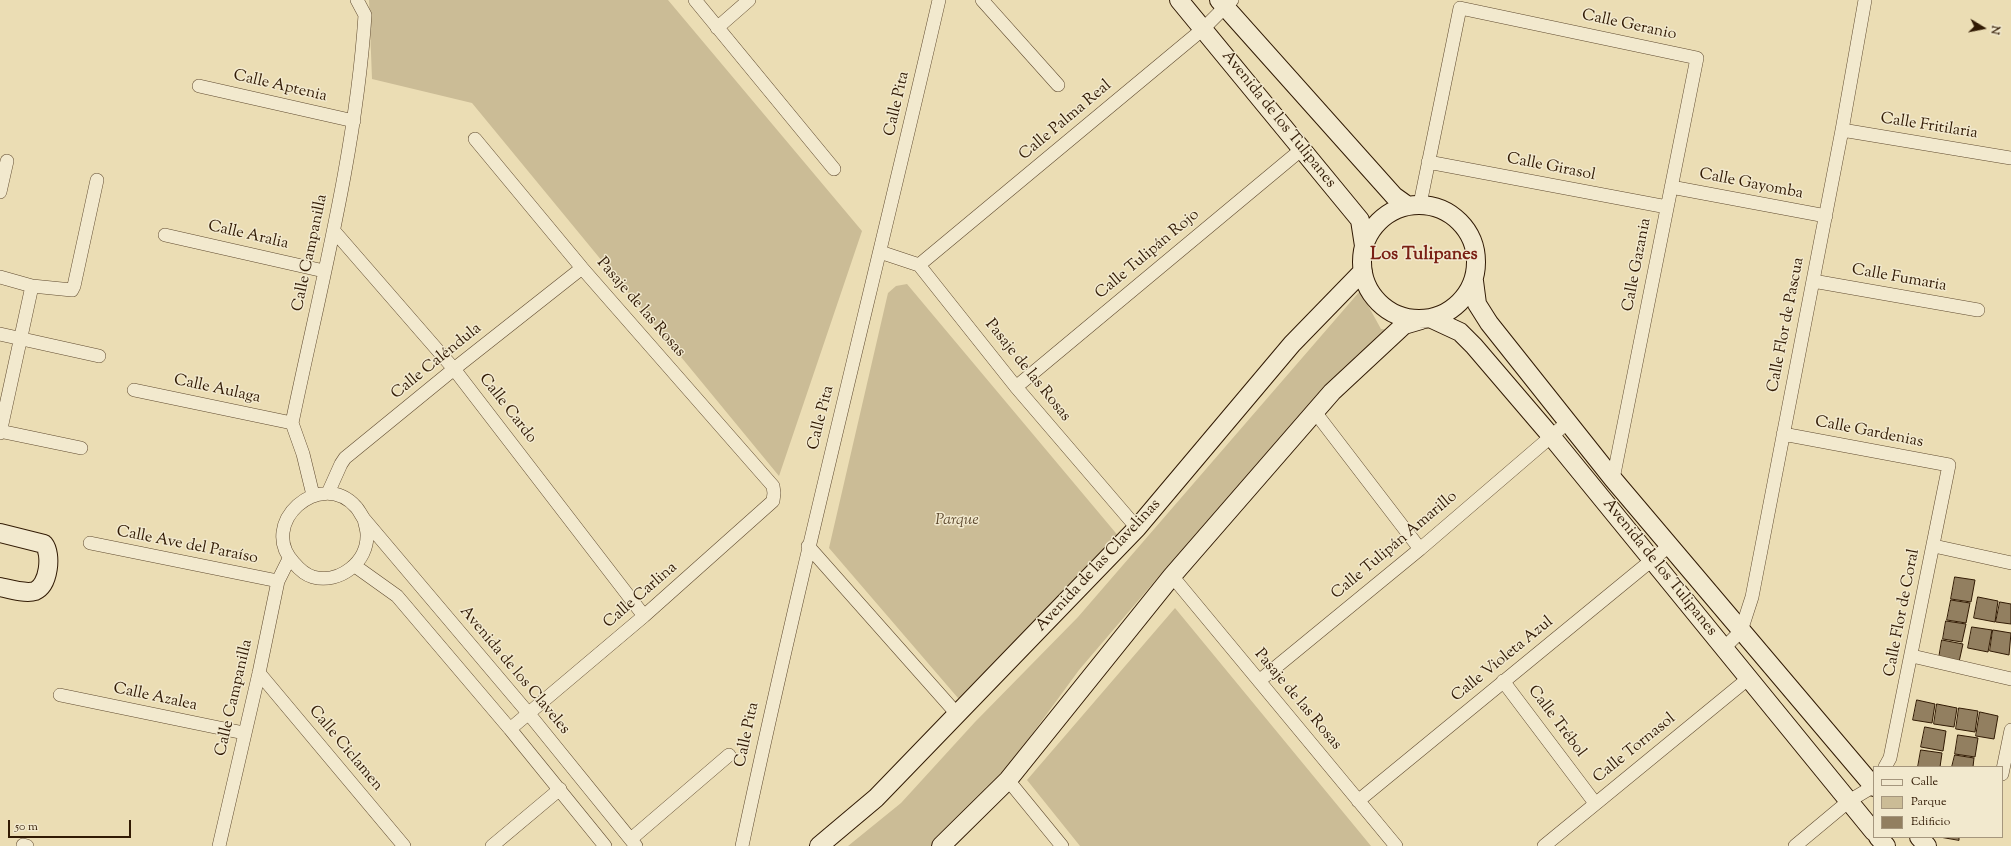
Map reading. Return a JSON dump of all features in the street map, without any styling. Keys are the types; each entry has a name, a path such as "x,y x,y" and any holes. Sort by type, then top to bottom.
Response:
{"street":[{"name":"Calle Campanilla","path":"292,424 324,271 334,231 354,121 365,15 357,0"},
{"path":"695,0 834,169"},
{"path":"717,28 749,0"},
{"name":"Calle Pita","path":"742,846 808,546 880,252 939,0"},
{"path":"982,0 1058,85"},
{"name":"Avenida de los Tulipanes","path":"1179,0 1360,220 1364,246"},
{"name":"Calle Flor de Pascua","path":"1724,648 1741,631 1752,597 1826,216 1865,0"},
{"name":"Avenida de los Tulipanes","path":"1225,2 1394,196 1414,205"},
{"name":"Calle Palma Real","path":"919,265 1203,29 1225,2"},
{"name":"Calle Geranio","path":"1428,162 1460,8 1697,58"},
{"name":"Calle Gazania","path":"1613,479 1697,58"},
{"name":"Calle Aptenia","path":"199,86 354,121"},
{"name":"Calle Fritilaria","path":"1842,130 2011,158"},
{"name":"Pasaje de las Rosas","path":"475,139 582,268 773,486 773,500"},
{"name":"Calle Tulipán Rojo","path":"1016,387 1302,150"},
{"path":"0,192 6,161"},
{"path":"1414,205 1428,162"},
{"name":"Calle Girasol","path":"1428,162 1667,207"},
{"path":"0,277 32,286 69,291 74,286 97,180"},
{"name":"Calle Gayomba","path":"1671,187 1826,216"},
{"path":"941,846 1008,780 1172,576 1332,392 1404,325 1426,320 1443,315 1462,301 1474,281 1477,257 1470,234 1463,225 1444,210 1414,205 1396,209 1376,224 1364,246 1363,271 1371,294 1379,303 1398,316 1426,320"},
{"name":"Calle Cardo","path":"334,231 454,369 644,616"},
{"name":"Calle Aralia","path":"165,235 324,271"},
{"path":"880,252 919,265"},
{"name":"Pasaje de las Rosas","path":"919,265 1016,387 1137,528"},
{"name":"Calle Caléndula","path":"328,493 340,464 345,458 454,369 582,268"},
{"name":"Avenida de las Clavelinas","path":"819,846 876,798 1137,528 1292,344 1363,271"},
{"name":"Avenida de los Tulipanes","path":"1474,281 1477,304 1613,479 1873,786"},
{"name":"Calle Fumaria","path":"1813,281 1978,310"},
{"path":"32,286 0,431 82,448"},
{"name":"Avenida de los Tulipanes","path":"1426,320 1460,332 1474,346 1551,436 1873,831"},
{"path":"0,334 98,356"},
{"name":"Calle Aulaga","path":"134,390 292,424"},
{"path":"1315,412 1420,549"},
{"name":"Calle Tulipán Amarillo","path":"1259,681 1420,549 1568,422"},
{"path":"292,424 303,454 313,495"},
{"name":"Calle Gardenias","path":"1783,434 1949,465"},
{"name":"Calle Flor de Coral","path":"1886,766 1890,758 1912,656 1949,465"},
{"path":"328,493 343,497 355,506 364,519 367,535 364,552 355,566 342,574 328,578 320,578 313,577 300,570 290,559 283,545 283,529 288,514 299,502 313,495 328,493"},
{"name":"Calle Carlina","path":"510,729 644,616 773,500"},
{"name":"Avenida de los Claveles","path":"364,519 529,714 634,842"},
{"path":"0,533 44,544 48,549 49,557 44,582 33,592 0,588"},
{"name":"Calle Ave del Paraíso","path":"90,543 278,581"},
{"path":"808,546 957,714"},
{"name":"Calle Violeta Azul","path":"1358,801 1669,546"},
{"path":"1934,546 2011,563"},
{"name":"Calle Campanilla","path":"218,846 259,673 278,581 290,559"},
{"path":"355,566 397,596 560,789 605,846"},
{"name":"Pasaje de las Rosas","path":"1172,576 1396,846"},
{"path":"1912,656 2011,679"},
{"name":"Calle Ciclamen","path":"259,673 404,846"},
{"name":"Calle Tornasol","path":"1544,846 1749,678"},
{"name":"Calle Trébol","path":"1503,682 1596,803"},
{"name":"Calle Azalea","path":"60,695 244,734"},
{"path":"2003,769 2011,730"},
{"path":"634,842 728,755"},
{"path":"1008,780 1062,846"},
{"path":"1795,846 1849,801 1873,788"},
{"path":"492,846 560,789"},
{"path":"1879,838 1886,846"},
{"path":"1920,838 1927,846"}],"green space":[{"path":"369,0 668,0 862,231 779,476 472,103 372,79"},
{"name":"Parque","path":"907,284 1120,538 964,705 829,548 888,293 896,286"},
{"path":"1360,291 1381,329 1391,330 1308,408 1160,575 1079,670 997,782 932,846 848,846 901,803 975,722 1078,617"},
{"path":"1175,608 1371,846 1080,846 1027,780"}],"building":[{"path":"1955,577 1975,580 1971,602 1951,599"},
{"path":"1978,597 1998,601 1995,622 1974,618"},
{"path":"1951,600 1970,603 1966,623 1947,620"},
{"path":"2000,602 2011,604 2011,624 1996,622"},
{"path":"1946,621 1966,624 1962,642 1943,639"},
{"path":"1972,627 1992,630 1988,652 1968,648"},
{"path":"1993,630 2011,633 2009,655 1990,651"},
{"path":"1942,640 1963,644 1959,662 1939,658"},
{"path":"1917,700 1935,704 1932,723 1913,720"},
{"path":"1937,704 1957,708 1954,727 1934,724"},
{"path":"1959,708 1978,711 1975,732 1956,729"},
{"path":"1980,712 1998,716 1994,739 1976,736"},
{"path":"1925,727 1946,731 1943,751 1921,747"},
{"path":"1958,735 1978,738 1975,757 1955,754"},
{"path":"1921,750 1942,753 1940,766 1918,766"},
{"path":"1955,755 1974,758 1973,766 1952,766"},
{"path":"1946,838 1959,838 1959,840"}],"district":[{"name":"Los Tulipanes","path":"1424,256"}]}
